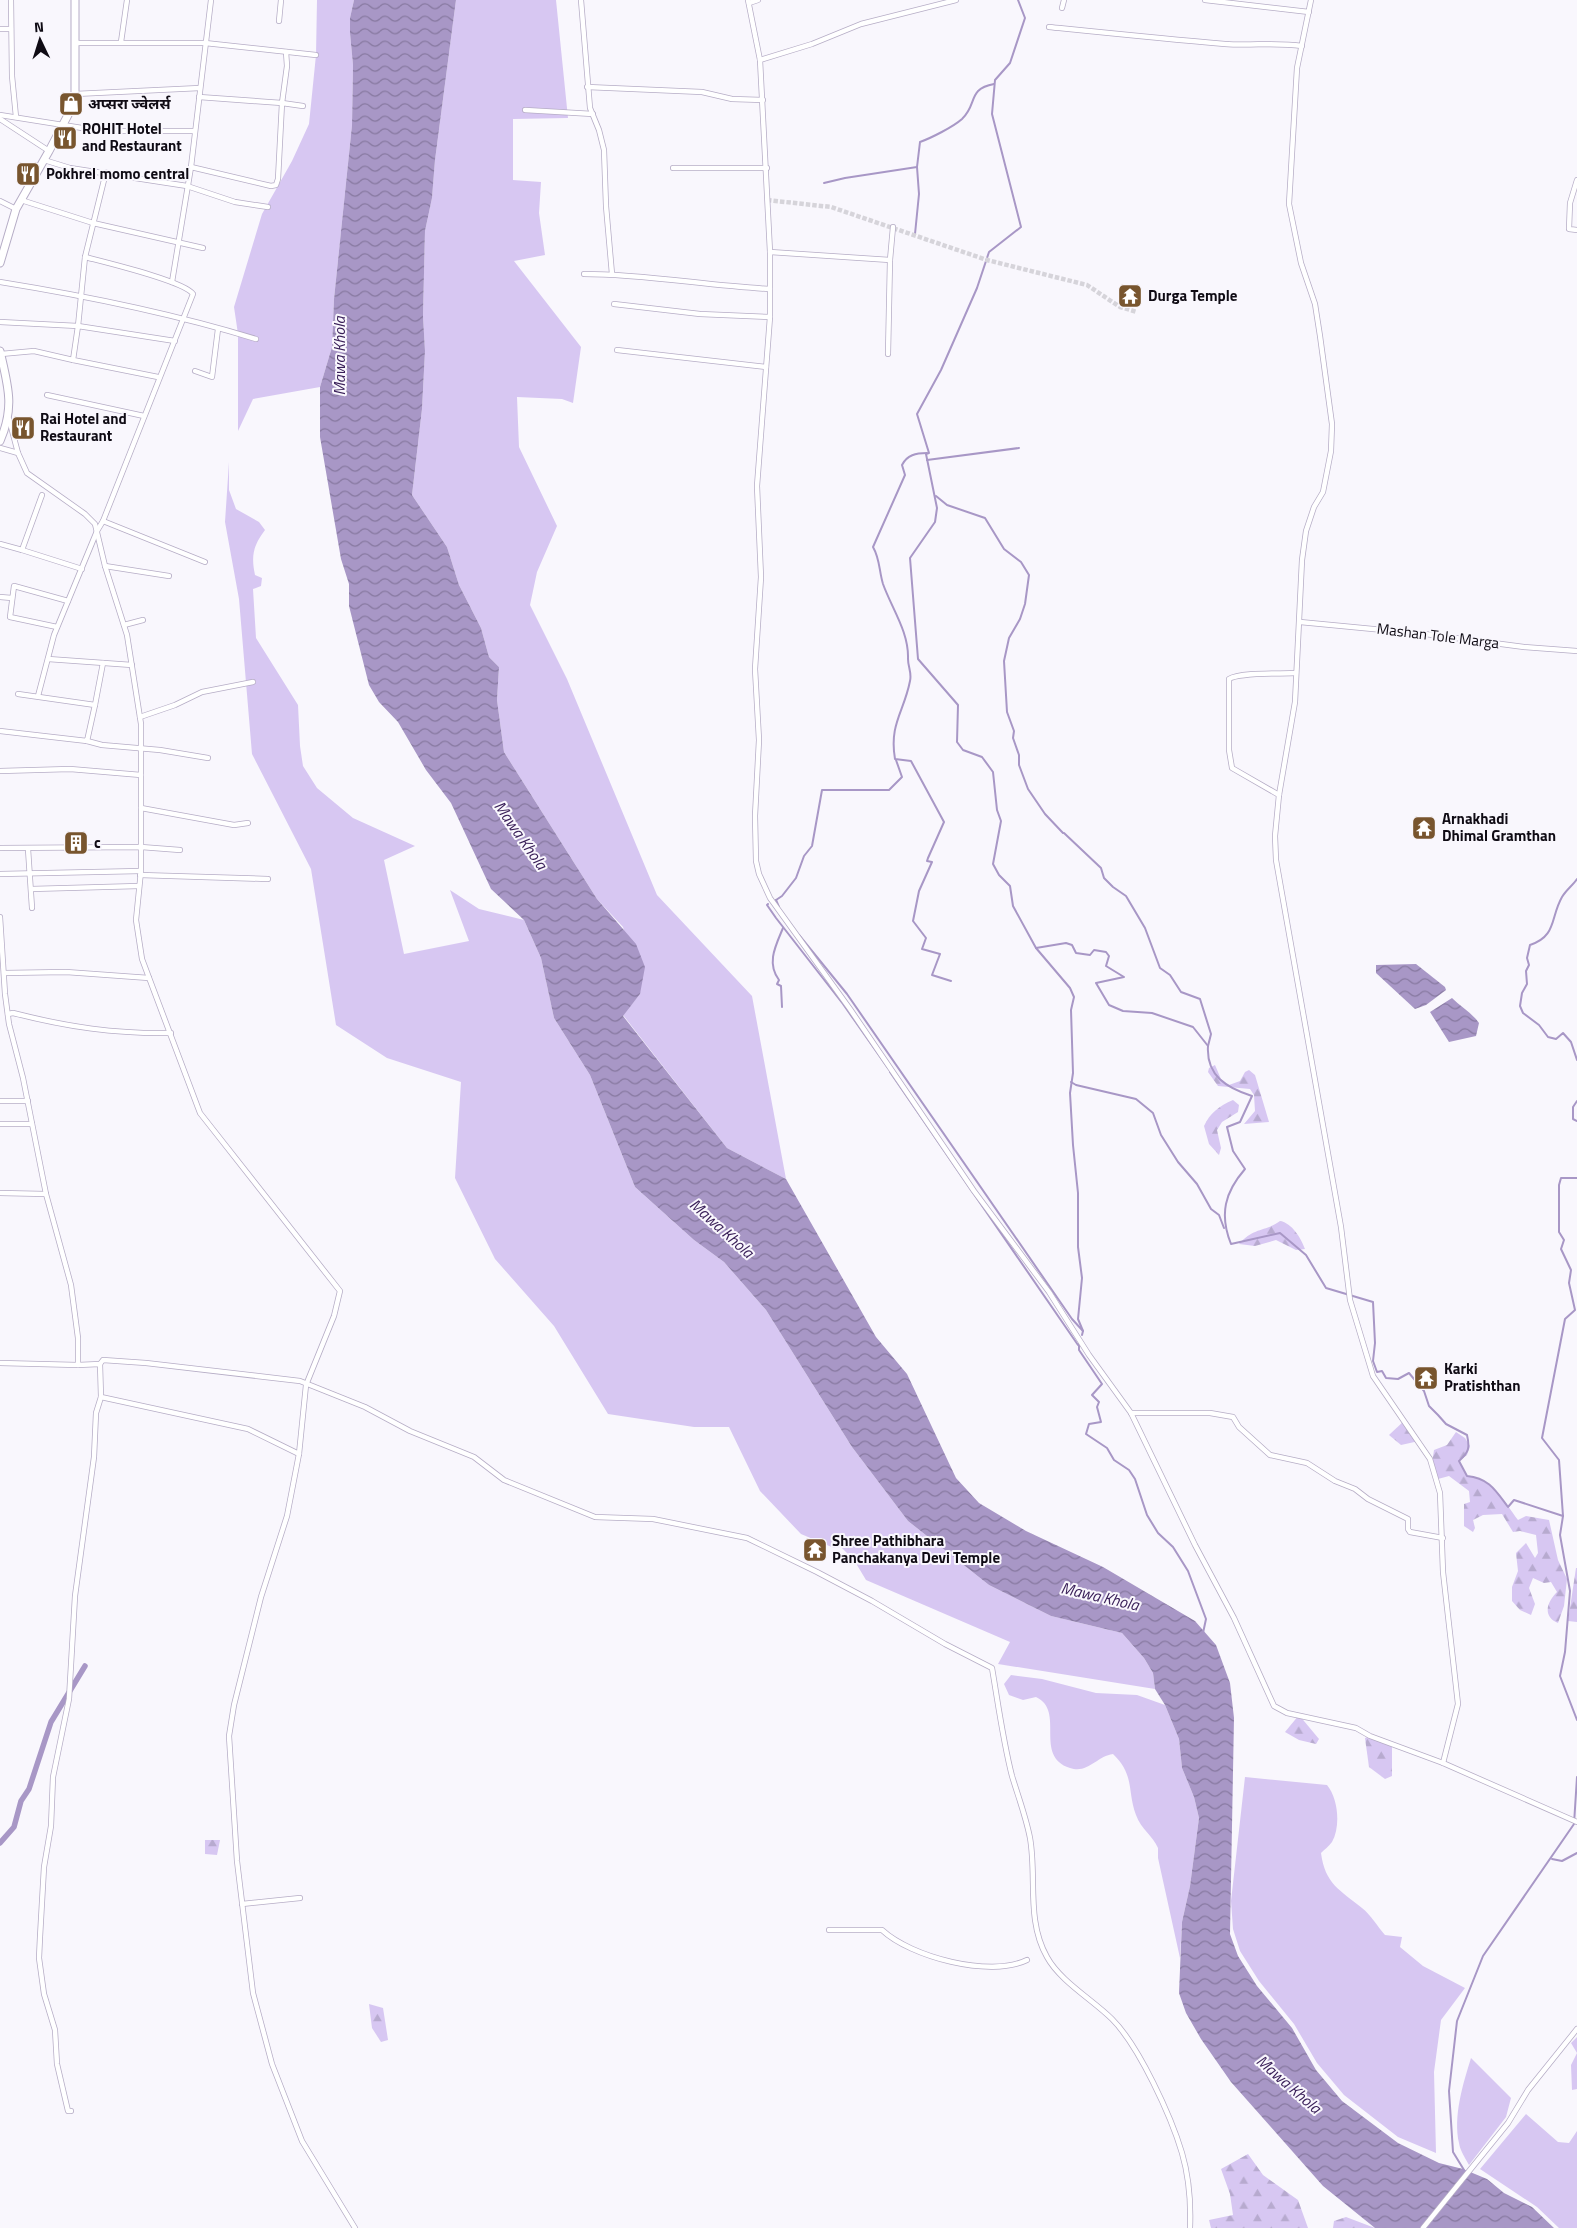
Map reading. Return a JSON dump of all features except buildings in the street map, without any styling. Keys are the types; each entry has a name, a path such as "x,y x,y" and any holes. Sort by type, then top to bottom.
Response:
{"main road":[{"path":"0,263 16,210 63,124 75,94 76,43 74,0"},
{"path":"0,352 2,371 9,396 9,419 2,431 0,441"}],"street":[{"path":"11,0 12,76 16,117"},
{"path":"121,42 126,0"},
{"path":"172,282 190,167 211,0"},
{"path":"279,21 282,0"},
{"path":"580,0 588,87 593,114 604,150 606,206 612,274"},
{"path":"758,0 749,2 760,60 770,252 770,317 761,456 757,486 760,577 755,669 759,740 755,816 756,861 759,874 770,898 850,1009 974,1191 1049,1292 1089,1355 1131,1413 1195,1545 1234,1618 1274,1706 1287,1713 1351,1726 1370,1736 1443,1763 1577,1822"},
{"path":"760,60 812,44 861,24 956,0"},
{"path":"1062,8 1064,0"},
{"path":"1205,0 1308,12"},
{"path":"1311,0 1297,68 1288,204 1301,263 1314,304 1320,336 1332,424 1332,451 1323,492 1314,507 1306,531 1302,560 1295,702 1279,795 1275,836 1276,860 1350,1300 1373,1376 1419,1441 1433,1468 1440,1493 1443,1572 1458,1704 1443,1763"},
{"path":"1049,26 1174,40 1239,45 1283,43 1302,46"},
{"path":"0,29 11,29"},
{"path":"76,43 205,43 316,55"},
{"path":"190,167 272,186 276,185 278,179 282,103 288,66 286,52"},
{"path":"588,87 702,92 732,99 763,100"},
{"path":"75,94 200,88"},
{"path":"199,97 303,106"},
{"path":"525,110 593,114"},
{"path":"0,115 101,131 194,131"},
{"path":"0,119 49,151"},
{"path":"44,160 70,168 106,172 187,186 235,202 268,207"},
{"path":"673,168 767,168"},
{"path":"73,360 86,257 106,172"},
{"path":"1577,180 1570,203 1569,228 1577,230"},
{"path":"21,200 94,223 203,248"},
{"path":"0,201 16,210"},
{"path":"888,354 890,260 893,227"},
{"path":"770,252 890,260"},
{"path":"38,696 57,627 97,531 103,521 158,377 175,341 192,293 172,282 86,257"},
{"path":"584,274 612,274 692,284 770,290"},
{"path":"0,282 82,295 184,317 218,329 256,339"},
{"path":"614,304 700,314 770,317"},
{"path":"0,322 78,326 175,341"},
{"path":"195,371 212,377 218,329"},
{"path":"617,350 766,367"},
{"path":"0,352 34,351 158,377"},
{"path":"48,395 144,416"},
{"path":"9,419 18,453 27,473 85,514 95,524 105,566 124,625 140,717 141,847 136,920 142,959 149,978 172,1033 200,1112 340,1291 334,1316 306,1384 299,1454 287,1516 261,1597 234,1705 229,1736 237,1861 253,1993 272,2064 302,2141 355,2228"},
{"path":"0,448 18,453"},
{"path":"22,550 42,494"},
{"path":"103,521 205,562"},
{"path":"0,544 82,570"},
{"path":"105,566 169,576"},
{"path":"57,627 10,617 14,586 68,601"},
{"path":"0,597 12,598"},
{"path":"124,625 143,620"},
{"name":"Mashan Tole Marga","path":"1300,622 1425,634 1524,647 1577,651"},
{"path":"48,659 132,666"},
{"path":"87,741 104,663"},
{"path":"1279,795 1232,768 1229,750 1229,679 1237,674 1254,676 1296,673"},
{"path":"140,717 175,705 202,692 253,682"},
{"path":"18,694 95,705"},
{"path":"0,731 208,758"},
{"path":"0,771 70,769 141,775"},
{"path":"141,808 234,825 248,823"},
{"path":"0,848 141,847 180,850"},
{"path":"28,849 32,908"},
{"path":"0,874 140,873 268,879"},
{"path":"31,890 139,886"},
{"path":"0,917 8,1014 28,1101 46,1194 71,1285 78,1338 78,1365"},
{"path":"4,973 66,972 149,978"},
{"path":"8,1014 14,1013 74,1028 172,1033"},
{"path":"0,1101 28,1101"},
{"path":"0,1124 32,1124"},
{"path":"0,1193 46,1194"},
{"path":"0,1363 78,1365 100,1364 103,1360 146,1363 300,1381 365,1407 410,1431 474,1457 504,1480 595,1517 652,1519 747,1538 872,1600 945,1644 992,1668 1012,1774 1030,1839 1032,1896 1038,1935 1047,1958 1068,1981 1111,2018 1135,2048 1170,2120 1182,2153 1189,2191 1190,2228"},
{"path":"71,2111 68,2111 57,2064 55,2030 44,1994 39,1958 54,1777 69,1699 75,1596 94,1457 96,1413 101,1397 100,1364"},
{"path":"101,1397 248,1429 299,1454"},
{"path":"1131,1413 1210,1413 1233,1417 1239,1427 1270,1455 1307,1463 1335,1481 1355,1489 1368,1499 1408,1519 1408,1529 1410,1532 1443,1538"},
{"path":"242,1904 300,1898"},
{"path":"829,1930 882,1930 892,1939 919,1950 940,1958 980,1968 1018,1964 1027,1960"},
{"path":"1423,2228 1508,2122 1534,2083 1576,2031"}],"green space":[{"path":"317,0 354,0 350,18 353,65 352,125 334,299 332,347 320,387 253,399 238,431 238,334 234,307 262,214 292,161 309,124 316,55"},
{"path":"456,0 556,0 568,118 513,119 513,180 541,182 539,213 545,255 514,261 581,347 573,403 562,399 517,397 519,447 557,526 537,572 530,605 567,679 657,895 752,996 786,1179 727,1148 623,1015 640,994 623,927 597,899 504,752 497,700 499,667 489,657 481,628 459,585 447,547 412,495 422,409 425,351 423,316 425,231 432,198 435,160"},
{"path":"229,462 229,490 236,509 259,522 265,530 258,541 253,557 255,575 262,578 261,586 253,589 256,638 298,705 303,766 317,788 353,818 415,846 384,860 404,954 469,941 450,890 479,909 524,920 541,958 554,1018 590,1075 635,1187 694,1240 724,1262 766,1310 852,1447 908,1521 989,1585 1051,1616 1122,1633 1144,1658 1153,1673 1155,1689 998,1664 1010,1642 866,1580 854,1560 841,1547 834,1548 801,1534 760,1491 729,1427 694,1427 608,1414 554,1326 495,1259 455,1178 461,1082 387,1058 336,1025 311,869 252,754 239,599 225,522"},
{"path":"1215,1065 1221,1079 1229,1085 1240,1081 1245,1072 1249,1070 1255,1075 1269,1122 1244,1124 1255,1111 1254,1095 1250,1089 1218,1086 1208,1072 1209,1068"},
{"path":"1233,1100 1239,1105 1238,1112 1222,1122 1217,1130 1221,1148 1219,1155 1209,1144 1204,1126 1216,1110"},
{"path":"1280,1221 1292,1228 1305,1249 1296,1250 1276,1240 1255,1246 1239,1244 1255,1232"},
{"path":"1405,1420 1419,1441 1401,1445 1389,1435"},
{"path":"1456,1432 1465,1438 1470,1446 1467,1455 1459,1461 1467,1476 1484,1481 1491,1486 1518,1520 1526,1516 1549,1520 1558,1560 1567,1579 1564,1606 1558,1623 1548,1613 1549,1604 1557,1592 1551,1582 1544,1583 1533,1578 1529,1588 1535,1604 1531,1615 1520,1610 1512,1601 1512,1587 1518,1571 1516,1553 1526,1543 1535,1558 1538,1553 1536,1535 1520,1531 1513,1532 1502,1514 1483,1515 1473,1520 1475,1528 1473,1532 1464,1526 1464,1504 1470,1502 1469,1491 1449,1476 1438,1479 1432,1463 1434,1450 1447,1445"},
{"path":"1577,1568 1577,1622 1568,1621"},
{"path":"1011,1675 1042,1679 1096,1693 1137,1695 1165,1705 1179,1739 1182,1768 1194,1797 1199,1818 1190,1886 1182,1922 1180,1958 1158,1858 1158,1848 1136,1815 1125,1769 1113,1754 1107,1755 1082,1769 1070,1768 1059,1762 1053,1754 1049,1712 1045,1704 1036,1697 1023,1700 1009,1695 1004,1684"},
{"path":"1299,1715 1319,1739 1316,1744 1299,1740 1285,1732"},
{"path":"1370,1736 1392,1744 1392,1776 1385,1779 1369,1767 1365,1738"},
{"path":"1245,1777 1327,1785 1334,1797 1337,1812 1335,1835 1332,1842 1321,1853 1323,1864 1330,1879 1340,1891 1371,1917 1385,1935 1402,1937 1400,1947 1423,1966 1465,1988 1441,2020 1434,2072 1436,2153 1398,2137 1344,2095 1317,2063 1294,2024 1259,1981 1240,1951 1233,1929 1231,1901"},
{"path":"205,1840 220,1840 217,1855 205,1854"},
{"path":"369,2004 383,2008 388,2040 381,2042 372,2028"},
{"path":"1577,2037 1577,2053 1571,2043"},
{"path":"1577,2053 1577,2089 1572,2090 1571,2065"},
{"path":"1471,2058 1511,2098 1506,2117 1469,2165 1460,2146 1457,2122 1460,2100"},
{"path":"1526,2114 1558,2142 1569,2143 1577,2131 1577,2228 1559,2228 1537,2207 1480,2169"},
{"path":"1248,2154 1263,2175 1298,2200 1308,2228 1211,2228 1209,2220 1233,2215 1230,2194 1221,2169"},
{"path":"1346,2217 1375,2228 1333,2228 1334,2221"}],"water":[{"name":"Mawa Khola","path":"354,0 456,0 435,160 432,198 425,231 423,316 425,351 422,409 412,495 447,547 459,585 481,628 489,657 499,667 497,700 504,752 597,899 636,944 645,967 640,994 623,1016 727,1148 786,1179 876,1337 907,1374 956,1478 979,1503 1026,1531 1103,1567 1195,1621 1216,1645 1230,1683 1234,1718 1230,1934 1238,1956 1257,1986 1292,2028 1316,2070 1342,2101 1398,2143 1439,2163 1463,2169 1487,2179 1504,2193 1532,2207 1554,2228 1375,2228 1323,2186 1231,2082 1201,2039 1186,2013 1179,1993 1182,1922 1190,1886 1199,1818 1194,1797 1182,1768 1179,1739 1165,1705 1155,1689 1153,1673 1144,1658 1122,1633 1051,1616 989,1585 908,1521 852,1447 766,1310 724,1262 694,1240 635,1187 590,1075 554,1018 541,958 524,920 491,889 451,803 426,770 398,722 379,702 369,685 349,606 349,584 341,559 320,437 320,387 332,347 334,299 352,125 353,65 350,18"},
{"path":"1416,964 1445,987 1446,990 1426,1005 1415,1009 1376,973 1376,965"},
{"path":"1452,998 1479,1023 1476,1036 1449,1042 1430,1012"}],"waterway":[{"path":"1018,0 1025,18 1010,63 995,80 992,114 1021,227 989,252 977,288 941,370 917,414 929,453 926,454 937,508 935,522 910,558 918,659 958,705 957,742 963,750 982,757 993,772 997,810 1001,821 993,864 999,875 1010,886 1013,906 1036,948 1066,943 1072,945 1076,953 1090,955 1094,950 1106,952 1109,956 1106,966 1124,977 1096,983 1109,1005 1123,1011 1152,1013 1193,1027 1208,1046 1208,1056 1214,1073 1227,1085 1252,1096 1240,1122 1227,1127 1233,1151 1245,1169 1233,1186 1226,1204 1225,1223 1231,1244 1280,1233 1306,1255 1326,1288 1373,1302 1375,1343 1373,1361 1377,1372 1382,1371 1386,1378 1398,1379 1409,1373 1424,1391 1429,1406 1446,1424 1467,1435 1468,1450 1459,1461 1467,1476 1486,1482 1496,1491 1508,1507 1514,1500 1563,1516"},
{"path":"915,234 919,194 917,167 920,142 942,132 962,119 970,108 976,93 980,89 994,84"},
{"path":"824,183 917,167"},
{"path":"927,460 1019,448"},
{"path":"927,453 912,455 902,465 905,475 873,547 883,584 906,639 911,675 894,736 895,759 911,761 944,822 927,861 932,862 919,891 913,921 926,938 922,949 940,954 932,975 951,981"},
{"path":"936,496 947,505 985,518 1004,549 1021,562 1029,575 1025,604 1020,619 1009,638 1004,661 1007,712 1014,731 1013,738 1019,755 1019,765 1028,789 1045,814 1063,833"},
{"path":"776,900 782,896 796,878 804,856 812,846 822,790 889,790 902,777 896,760"},
{"path":"1064,833 1101,868 1104,878 1126,896 1145,928 1160,968 1170,975 1181,992 1200,999 1211,1034 1208,1046"},
{"path":"1577,879 1562,897 1552,925 1545,937 1530,945 1527,958 1529,965 1526,971 1527,984 1522,993 1520,1006 1523,1013 1539,1025 1548,1037 1556,1039 1563,1033 1571,1042 1577,1060"},
{"path":"776,900 779,907"},
{"path":"768,904 776,918 843,1004 888,1068"},
{"path":"782,1007 781,986 777,984 779,980 775,974 773,961 775,947 783,928"},
{"path":"799,935 847,994 1072,1319 1083,1331"},
{"path":"1036,948 1070,988 1074,997 1071,1010 1073,1073 1070,1093 1078,1193 1078,1247 1082,1278 1078,1319 1083,1331 1082,1335"},
{"path":"890,1072 1078,1345"},
{"path":"1071,1082 1076,1085 1136,1099 1153,1113 1161,1135 1178,1162 1197,1184 1211,1209 1219,1215 1224,1228"},
{"path":"1577,1101 1573,1107 1573,1119 1577,1121"},
{"path":"1577,1178 1561,1178 1559,1185 1559,1232 1564,1240 1561,1249 1571,1270 1569,1283 1575,1310 1565,1319 1542,1438 1559,1460 1563,1516 1560,1535 1570,1591 1565,1652 1560,1676 1577,1720"},
{"path":"1079,1343 1079,1350 1102,1384 1092,1395 1099,1402 1097,1407 1101,1422 1089,1424 1086,1434 1107,1448 1114,1460 1129,1470 1135,1479 1147,1515 1158,1533 1173,1547 1188,1571 1206,1619 1203,1633"},
{"path":"0,1843 14,1827 21,1801 29,1789 51,1722 85,1666"},
{"path":"1464,2170 1453,2152 1449,2091 1457,2021 1483,1956 1574,1824 1577,1777"},
{"path":"1552,1859 1562,1861 1577,1853"}],"tunnel":[{"path":"767,200 831,207 987,260 1087,285 1120,307 1137,312"}],"place":[{"name":"अप्सरा ज्वेलर्स","path":"71,104"},
{"name":"ROHIT Hotel and Restaurant","path":"65,138"},
{"name":"Pokhrel momo central","path":"28,174"},
{"name":"Durga Temple","path":"1130,296"},
{"name":"Rai Hotel and Restaurant","path":"23,428"},
{"name":"Arnakhadi Dhimal Gramthan","path":"1424,828"},
{"name":"c","path":"76,843"},
{"name":"Karki Pratishthan","path":"1426,1378"},
{"name":"Shree Pathibhara Panchakanya Devi Temple","path":"815,1550"}]}
